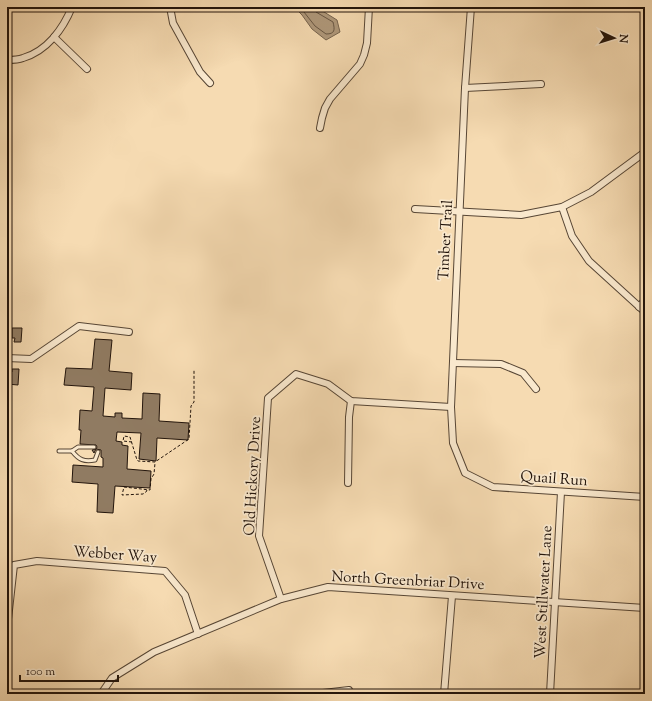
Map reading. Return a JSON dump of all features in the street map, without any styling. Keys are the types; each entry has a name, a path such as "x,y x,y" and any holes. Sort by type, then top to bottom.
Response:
{"street":[{"path":"7,60 22,59 36,52 50,42 68,17 72,7"},
{"path":"170,7 173,23 200,72 210,83"},
{"path":"320,128 325,108 330,99 360,64 364,55 367,44 369,7"},
{"name":"Timber Trail","path":"465,472 453,444 451,407 465,88 471,7"},
{"path":"54,37 87,69"},
{"path":"465,88 541,84"},
{"path":"415,209 521,215 562,207 591,192 645,152"},
{"path":"562,207 572,236 589,261 645,312"},
{"path":"639,307 645,300"},
{"path":"7,358 31,360 79,326 129,332"},
{"path":"452,363 501,364 523,373 536,389"},
{"name":"Old Hickory Drive","path":"282,599 259,536 268,398 296,374 328,384 351,401"},
{"path":"348,483 349,417 351,401 451,407"},
{"name":"Quail Run","path":"465,472 493,487 645,497"},
{"name":"West Stillwater Lane","path":"550,694 561,492"},
{"name":"Webber Way","path":"7,628 14,565 37,561 165,571 185,594 198,634"},
{"name":"North Greenbriar Drive","path":"102,694 112,678 154,652 282,599 328,587 645,608"},
{"path":"444,694 452,596"},
{"path":"321,694 349,690"}],"lane":[{"path":"59,451 72,451 78,447 94,447"},
{"path":"72,451 77,457 83,460 93,461 95,460 98,452"}],"path":[{"path":"132,442 123,441 124,436 130,437 132,442 137,460 138,461 155,462 189,439 191,406 194,402 194,370"},
{"path":"147,490 124,487 122,495 143,494 147,490 150,490 155,462"}],"water":[{"path":"294,7 316,7 337,20 340,32 326,40 312,29"}],"building":[{"path":"12,328 22,328 21,342 14,342 15,338 12,338"},
{"path":"95,339 112,340 109,371 132,373 131,390 105,388 103,416 115,417 115,413 122,413 122,418 142,419 143,393 160,394 159,421 189,423 188,440 157,438 156,461 139,459 141,433 117,432 116,441 122,442 122,445 128,446 127,469 151,471 150,488 115,486 113,513 97,512 98,484 72,482 73,465 103,467 101,450 96,449 96,445 80,444 80,410 92,411 94,387 64,385 66,368 92,369"},
{"path":"12,369 19,369 18,385 7,384 7,372 12,372"}]}
